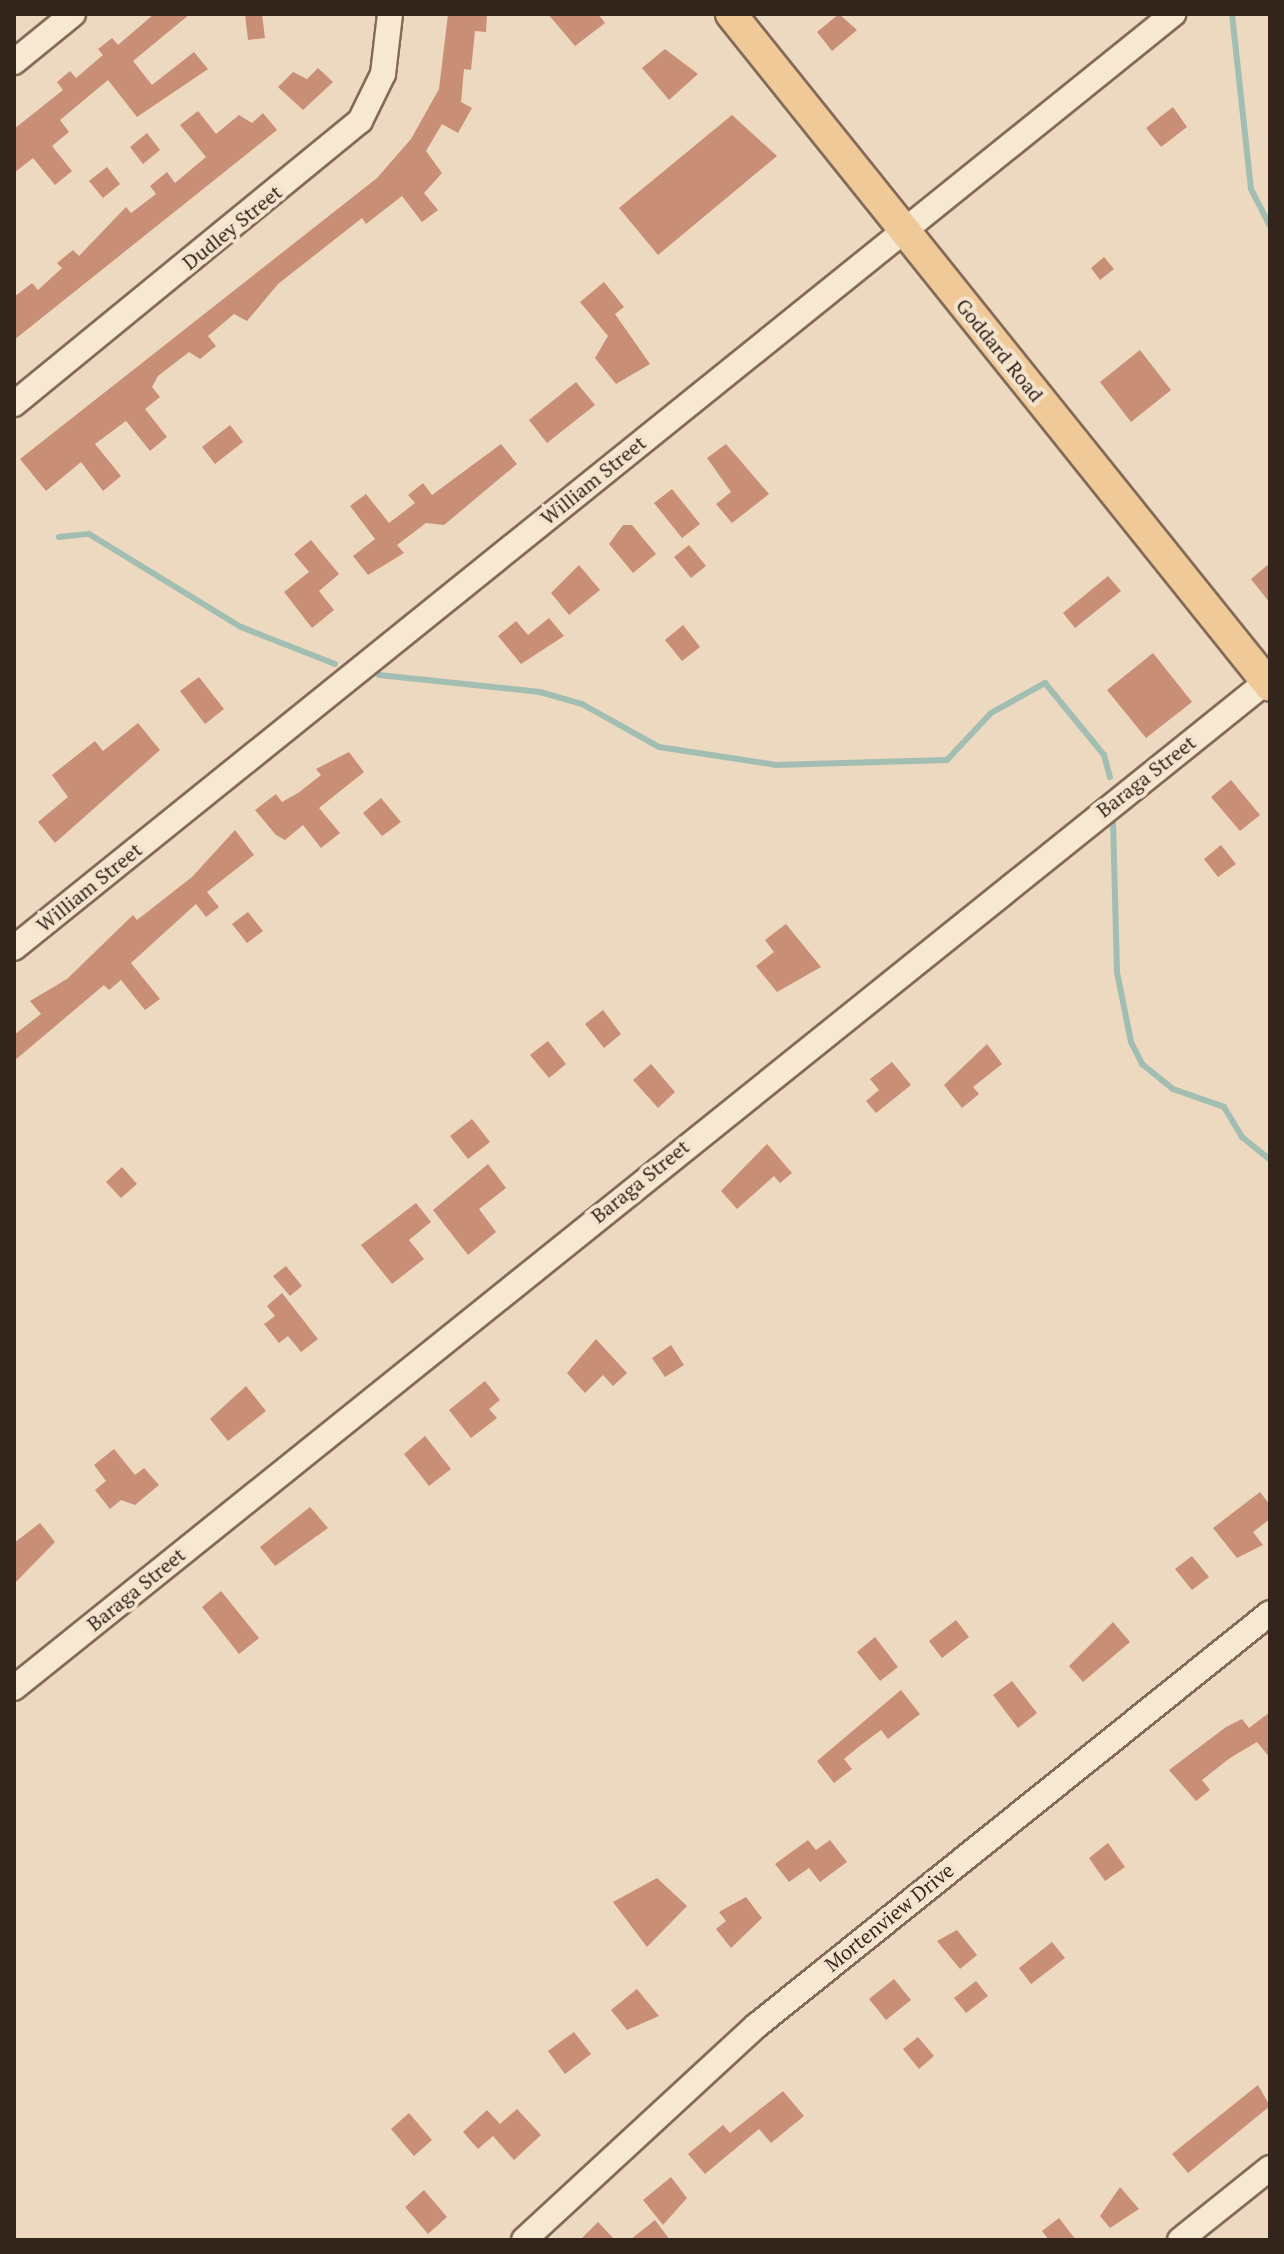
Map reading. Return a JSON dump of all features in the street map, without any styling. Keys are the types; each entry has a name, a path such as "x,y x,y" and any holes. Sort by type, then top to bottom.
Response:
{"main road":[{"name":"Goddard Road","path":"731,14 1269,682"}],"street":[{"path":"14,62 73,14"},
{"name":"Dudley Street","path":"14,404 360,121 383,74 390,14"},
{"name":"William Street","path":"14,948 903,228 1173,14"},
{"name":"Baraga Street","path":"14,1688 1269,682"},
{"name":"Mortenview Drive","path":"524,2240 767,2016 1270,1613"},
{"path":"1180,2240 1270,2168"}],"building":[{"path":"154,14 190,14 133,61 152,85 194,52 208,69 137,117 108,80 60,120 69,132 52,146 72,171 55,185 33,158 14,173 14,129 63,90 57,82 70,71 76,78 103,55 98,49 112,38 118,45"},
{"path":"245,14 262,14 265,38 248,40"},
{"path":"448,14 487,14 486,32 475,31 471,70 464,69 461,102 472,108 458,133 442,124 426,151 442,173 424,193 438,210 422,222 402,196 366,224 362,218 278,284 247,321 234,314 208,336 216,346 200,359 189,352 158,376 152,387 160,397 145,409 167,437 150,451 126,421 95,444 121,476 103,491 81,462 46,491 20,459 377,178 411,139 439,89"},
{"path":"548,14 598,14 605,23 575,46"},
{"path":"839,14 857,30 832,51 817,32"},
{"path":"665,49 698,74 669,100 642,68"},
{"path":"318,68 333,82 303,110 278,87 293,72 307,79"},
{"path":"1173,107 1187,127 1161,147 1146,128"},
{"path":"198,111 216,134 239,115 252,123 263,113 277,130 14,340 14,297 32,283 38,290 62,268 57,263 73,250 79,256 126,207 131,213 156,194 150,186 167,172 175,183 206,157 180,125"},
{"path":"732,115 777,156 658,255 619,208"},
{"path":"147,133 160,150 143,164 130,147"},
{"path":"107,167 120,184 103,198 89,181"},
{"path":"1104,257 1114,269 1100,280 1091,268"},
{"path":"604,282 624,307 615,314 650,364 616,384 595,358 608,336 580,302"},
{"path":"1140,350 1171,390 1131,422 1100,382"},
{"path":"576,382 595,405 547,443 529,420"},
{"path":"230,425 243,442 215,464 202,447"},
{"path":"501,444 517,464 444,525 426,523 397,545 404,553 368,575 353,556 375,539 350,506 366,494 389,523 415,503 408,495 423,483 432,495"},
{"path":"726,444 769,494 732,523 716,504 731,492 707,458"},
{"path":"672,489 700,524 682,538 654,503"},
{"path":"623,525 632,525 656,554 633,573 609,544"},
{"path":"311,540 339,574 319,591 334,610 312,628 284,592 309,572 294,554"},
{"path":"689,545 706,566 691,578 674,557"},
{"path":"1270,563 1270,603 1251,579"},
{"path":"579,565 600,590 569,615 551,593"},
{"path":"1108,576 1121,591 1075,628 1063,613"},
{"path":"549,618 564,636 521,664 498,636 516,621 528,635"},
{"path":"683,625 700,647 682,661 665,640"},
{"path":"1153,653 1192,702 1146,738 1107,690"},
{"path":"199,677 224,709 205,724 180,691"},
{"path":"138,723 160,750 55,843 38,822 68,797 52,775 95,741 103,751"},
{"path":"349,752 364,772 319,808 340,833 321,848 303,825 285,840 276,835 255,810 276,794 282,802 298,793 321,775 316,769"},
{"path":"1231,780 1260,815 1240,831 1211,797"},
{"path":"381,798 401,822 382,836 363,813"},
{"path":"235,830 254,855 207,892 219,907 206,917 196,904 131,963 160,999 145,1010 121,980 109,990 104,985 14,1061 14,1035 41,1014 30,1001 67,979 133,915 137,920 192,877"},
{"path":"1221,845 1236,864 1218,877 1204,859"},
{"path":"248,912 263,931 247,943 232,924"},
{"path":"786,924 821,967 777,992 756,966 774,952 765,940"},
{"path":"603,1010 621,1034 604,1048 585,1024"},
{"path":"548,1041 566,1064 549,1078 530,1055"},
{"path":"987,1044 1002,1064 973,1087 979,1094 962,1108 944,1085"},
{"path":"892,1062 911,1085 876,1113 866,1101 879,1090 870,1079"},
{"path":"651,1064 675,1092 658,1108 633,1080"},
{"path":"472,1119 490,1142 468,1159 450,1136"},
{"path":"767,1144 792,1173 780,1183 774,1176 737,1209 721,1191"},
{"path":"488,1164 506,1188 479,1209 496,1232 468,1255 433,1210"},
{"path":"122,1167 137,1184 121,1198 106,1182"},
{"path":"416,1203 431,1222 409,1240 424,1259 392,1284 361,1245"},
{"path":"286,1266 302,1286 290,1296 273,1276"},
{"path":"282,1293 318,1339 301,1352 288,1336 279,1343 264,1324 275,1316 267,1306"},
{"path":"596,1339 627,1373 613,1386 603,1375 585,1393 567,1373"},
{"path":"671,1345 684,1365 665,1377 652,1358"},
{"path":"485,1381 500,1400 489,1409 497,1418 471,1438 449,1410"},
{"path":"246,1386 266,1411 228,1441 210,1419"},
{"path":"425,1436 451,1469 429,1486 404,1454"},
{"path":"114,1449 135,1475 144,1468 159,1485 135,1505 121,1500 110,1509 95,1490 106,1481 94,1465"},
{"path":"1260,1492 1270,1505 1270,1519 1253,1532 1263,1545 1237,1558 1213,1528"},
{"path":"310,1507 328,1528 275,1566 260,1547"},
{"path":"40,1523 55,1542 14,1584 14,1543"},
{"path":"1192,1556 1209,1577 1192,1590 1175,1569"},
{"path":"221,1591 259,1638 239,1654 202,1607"},
{"path":"956,1620 969,1637 942,1658 929,1641"},
{"path":"1113,1622 1130,1642 1083,1682 1069,1666"},
{"path":"875,1637 898,1667 880,1681 857,1652"},
{"path":"1012,1681 1037,1713 1018,1728 993,1695"},
{"path":"901,1690 920,1714 888,1739 881,1730 861,1745 844,1759 852,1769 834,1783 817,1761"},
{"path":"1270,1712 1270,1758 1257,1742 1202,1780 1210,1790 1196,1801 1169,1770 1226,1727 1242,1719 1249,1728"},
{"path":"808,1840 816,1850 830,1840 847,1862 820,1882 809,1868 789,1882 775,1864"},
{"path":"1108,1843 1125,1867 1105,1881 1089,1858"},
{"path":"657,1878 687,1906 647,1947 613,1902"},
{"path":"746,1897 762,1918 731,1948 716,1929 726,1921 719,1912"},
{"path":"957,1930 977,1955 960,1969 937,1941"},
{"path":"1052,1942 1065,1958 1031,1984 1019,1968"},
{"path":"894,1979 911,2000 886,2020 869,1999"},
{"path":"976,1981 988,1996 966,2013 954,1998"},
{"path":"637,1989 659,2016 627,2030 611,2010"},
{"path":"574,2032 591,2054 565,2074 548,2051"},
{"path":"918,2037 934,2056 919,2069 903,2049"},
{"path":"1258,2085 1270,2106 1188,2173 1172,2154"},
{"path":"783,2091 804,2116 771,2143 759,2129 705,2174 688,2154 723,2125 730,2133"},
{"path":"517,2109 541,2135 514,2160 493,2136 478,2149 463,2132 487,2110 500,2124"},
{"path":"409,2113 432,2140 414,2156 391,2129"},
{"path":"671,2177 687,2198 663,2225 643,2200"},
{"path":"1120,2187 1139,2209 1110,2228 1100,2216"},
{"path":"424,2190 447,2217 428,2234 405,2207"},
{"path":"1059,2218 1076,2240 1049,2240 1042,2231"},
{"path":"655,2220 670,2240 630,2240"},
{"path":"598,2222 615,2240 580,2240"}],"waterway":[{"path":"1232,14 1251,189 1270,226"},
{"path":"59,537 89,534 241,627 335,664"},
{"path":"379,675 540,692 582,704 659,747 776,765 947,760 991,713 1045,683 1104,755 1110,777"},
{"path":"1113,820 1117,972 1131,1042 1142,1064 1173,1089 1224,1107 1242,1137 1270,1160"}]}
